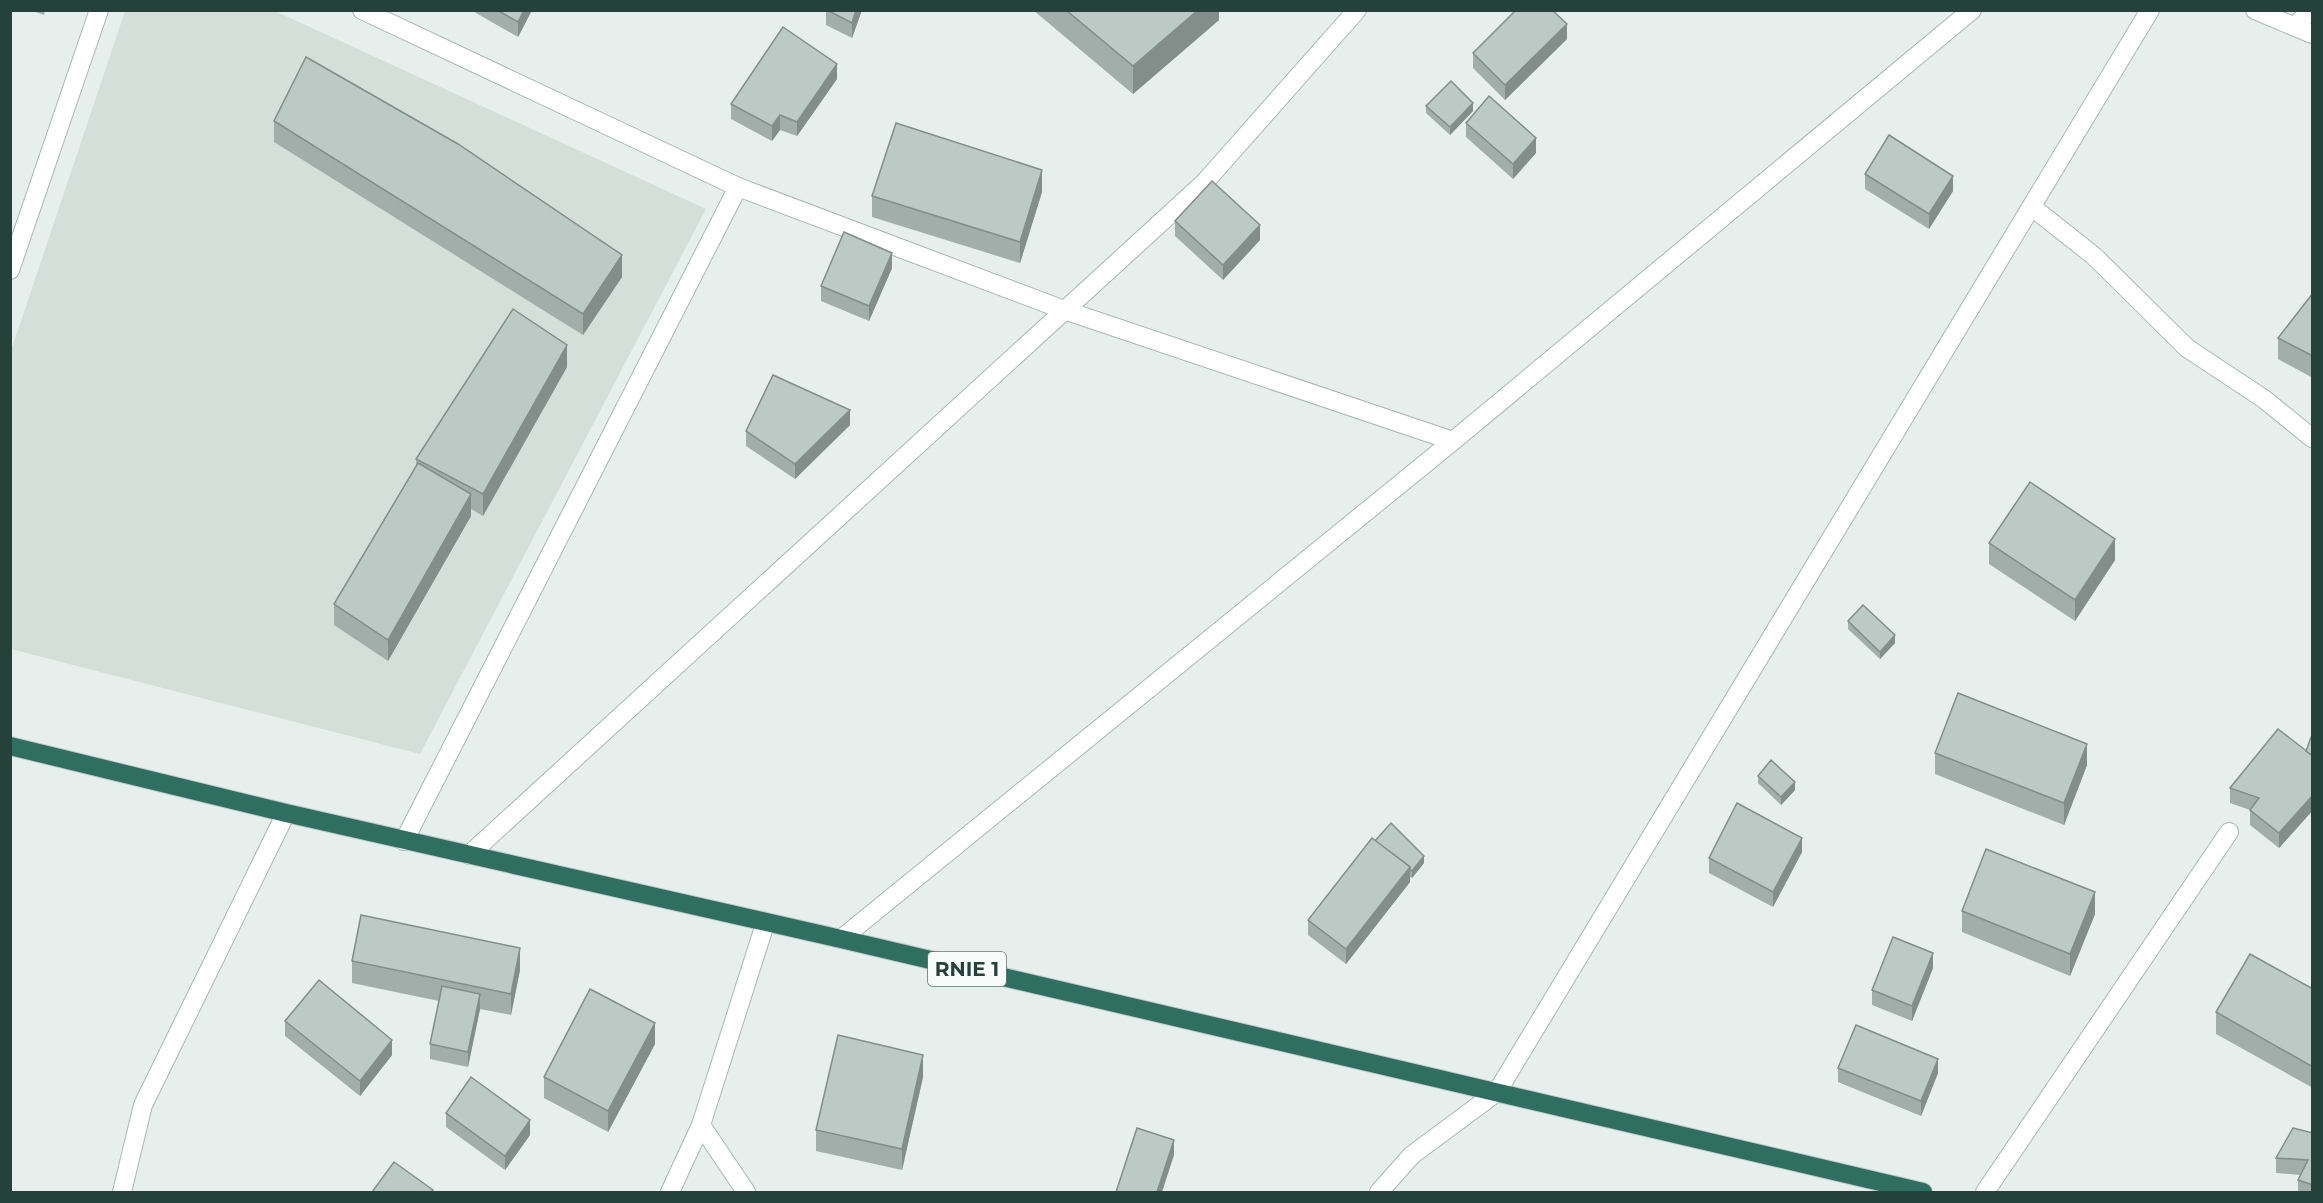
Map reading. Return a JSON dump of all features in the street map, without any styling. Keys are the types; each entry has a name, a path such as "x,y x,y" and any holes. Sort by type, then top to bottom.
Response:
{"highway":[{"name":"RNIE 1","path":"10,746 286,813 765,924 841,939 1923,1192"}],"street":[{"path":"10,270 99,10"},
{"path":"362,10 738,187 1064,310 1453,441"},
{"path":"469,855 1204,183 1358,10"},
{"path":"841,939 1453,441 1972,10"},
{"path":"1379,1192 1412,1155 1497,1092 2150,10"},
{"path":"2255,10 2313,34"},
{"path":"2295,27 2310,10"},
{"path":"404,840 738,187"},
{"path":"2032,207 2094,256 2187,348 2264,399 2313,438"},
{"path":"122,1192 143,1105 286,813"},
{"path":"1984,1192 2229,832"},
{"path":"670,1192 701,1125 765,924"},
{"path":"701,1125 746,1192"}],"shaded area":[{"path":"125,11 275,11 706,209 420,754 11,649 11,351"}],"building":[{"path":"497,10 524,10 518,22"},
{"path":"827,10 856,10 852,23"},
{"path":"1066,10 1198,10 1133,66"},
{"path":"1516,10 1552,10 1567,24 1505,85 1473,53"},
{"path":"783,27 837,64 797,122 780,115 772,126 731,104"},
{"path":"306,57 458,144 622,255 583,314 274,121"},
{"path":"1451,81 1473,103 1450,127 1426,106"},
{"path":"1489,96 1536,138 1513,164 1466,123"},
{"path":"896,123 1042,170 1020,242 872,196"},
{"path":"1889,135 1953,176 1929,214 1865,174"},
{"path":"1212,181 1260,225 1223,265 1175,221"},
{"path":"844,232 892,253 869,306 821,286"},
{"path":"2313,293 2313,356 2278,338"},
{"path":"513,309 567,345 483,494 416,459"},
{"path":"773,375 850,410 795,464 746,431"},
{"path":"418,463 471,494 388,640 334,604"},
{"path":"2030,482 2115,539 2075,600 1989,543"},
{"path":"1863,605 1895,635 1880,652 1848,621"},
{"path":"1958,693 2087,744 2064,803 1935,753"},
{"path":"2278,729 2313,756 2313,795 2279,833 2250,810 2259,798 2230,788"},
{"path":"2313,732 2313,756 2306,751"},
{"path":"1771,760 1795,782 1781,797 1758,776"},
{"path":"1737,803 1802,838 1773,892 1709,858"},
{"path":"1391,823 1424,856 1412,871 1410,867 1375,841"},
{"path":"1372,838 1410,867 1346,949 1308,920"},
{"path":"1986,849 2095,892 2070,954 1962,911"},
{"path":"361,915 520,948 511,994 352,961"},
{"path":"1893,937 1933,953 1912,1006 1872,990"},
{"path":"2250,954 2313,989 2313,1067 2216,1012"},
{"path":"319,980 392,1040 360,1081 285,1021"},
{"path":"442,986 480,994 468,1052 430,1044"},
{"path":"590,989 655,1023 608,1111 544,1077"},
{"path":"1856,1025 1938,1059 1921,1101 1838,1068"},
{"path":"838,1035 923,1055 902,1149 816,1130"},
{"path":"471,1077 530,1120 505,1156 446,1113"},
{"path":"1137,1128 1174,1140 1157,1192 1116,1192"},
{"path":"2293,1128 2313,1133 2313,1185 2298,1180 2308,1160 2276,1158"},
{"path":"394,1162 433,1190 431,1192 372,1192"}]}
